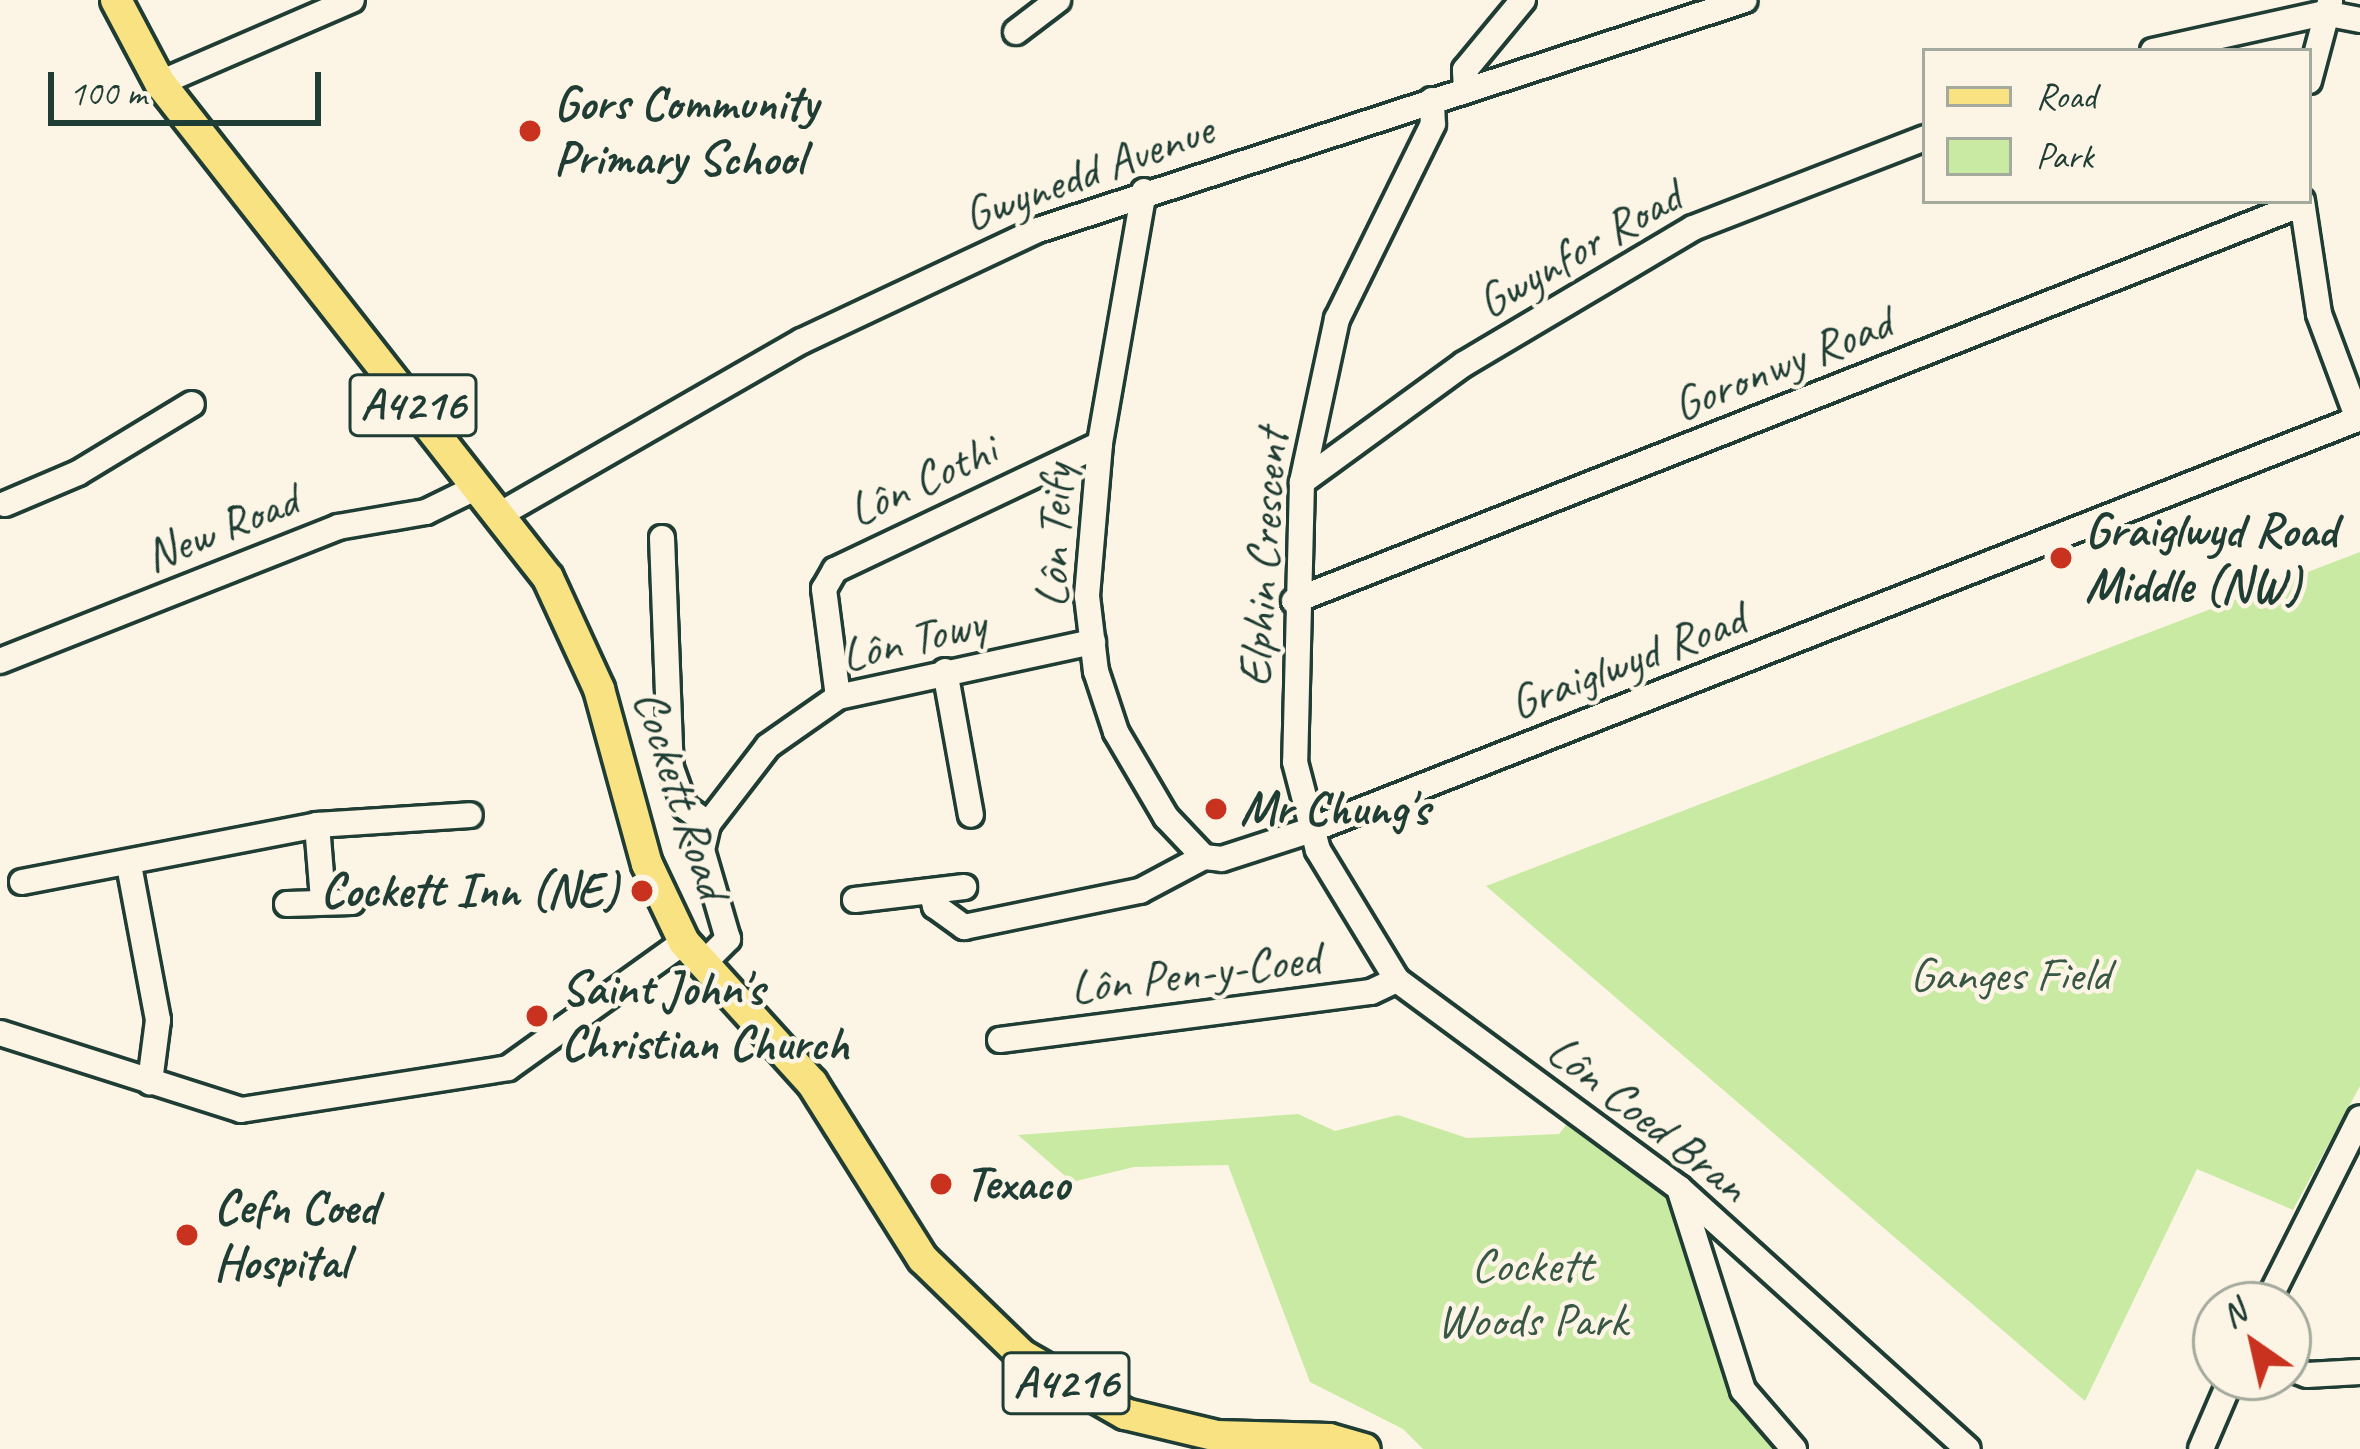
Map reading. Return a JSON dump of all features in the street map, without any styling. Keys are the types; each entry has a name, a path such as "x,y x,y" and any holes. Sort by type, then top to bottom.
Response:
{"main road":[{"name":"Cockett Road","path":"116,0 160,83 565,606 599,689 647,864 693,953 812,1083 923,1259 1030,1362 1146,1421 1217,1436 1340,1440 1365,1449"}],"street":[{"path":"160,83 352,0"},
{"path":"1016,32 1058,0"},
{"path":"1466,90 1466,70 1523,0"},
{"name":"Gwynedd Avenue","path":"499,515 910,285 1144,191 1745,0"},
{"path":"2312,69 2327,7"},
{"path":"2165,48 2327,7 2360,20"},
{"name":"Elphin Crescent","path":"1311,830 1295,762 1294,602 1302,482 1337,319 1433,124 1432,100"},
{"name":"Gwynfor Road","path":"1302,482 1464,364 1693,228 1922,139"},
{"name":"Lôn Teify","path":"1144,191 1086,548 1093,642 1116,733 1166,817 1204,856"},
{"name":"Goronwy Road","path":"1294,602 2299,204"},
{"path":"2302,204 2319,314 2359,418"},
{"path":"2,503 78,473 192,404"},
{"name":"Graiglwyd Road","path":"931,891 935,906 964,927 1140,891 1204,856 1222,859 1311,830 2359,418"},
{"name":"Lôn Cothi","path":"838,697 824,589 835,570 1100,444"},
{"name":"New Road","path":"0,661 338,527 426,512 477,487"},
{"path":"0,1034 241,1110 508,1067 693,953 728,939 702,850 708,824 675,790 668,750 662,538"},
{"name":"Lôn Towy","path":"708,824 745,768 838,697 1093,642"},
{"path":"945,671 971,815"},
{"path":"22,882 129,865 317,825 470,815"},
{"path":"317,825 323,899"},
{"name":"Lôn Coed Bran","path":"1311,830 1342,900 1397,980 1679,1189 1968,1449"},
{"path":"129,865 158,1021 150,1082"},
{"path":"855,900 964,887"},
{"path":"287,904 323,899 352,902"},
{"name":"Lôn Pen-y-Coed","path":"1000,1040 1371,992 1397,980"},
{"path":"2278,1281 2360,1118"},
{"path":"1679,1189 1742,1390 1794,1449"},
{"path":"2312,1376 2360,1372"},
{"path":"2201,1449 2222,1401"}],"green space":[{"name":"Ganges Field","path":"2360,552 2360,1086 2293,1210 2197,1169 2085,1401 1486,886"},
{"name":"Cockett Woods Park","path":"1298,1114 1335,1131 1398,1115 1467,1138 1559,1134 1574,1115 1663,1187 1742,1406 1781,1449 1423,1449 1403,1429 1310,1382 1228,1165 1134,1167 1072,1182 1018,1135"}],"place":[{"name":"Gors Community Primary School","path":"530,131"},
{"name":"Graiglwyd Road Middle (NW)","path":"2061,558"},
{"name":"Mr Chung's","path":"1216,809"},
{"name":"Cockett Inn (NE)","path":"642,891"},
{"name":"Saint John's Christian Church","path":"537,1016"},
{"name":"Texaco","path":"941,1184"},
{"name":"Cefn Coed Hospital","path":"187,1235"}]}
